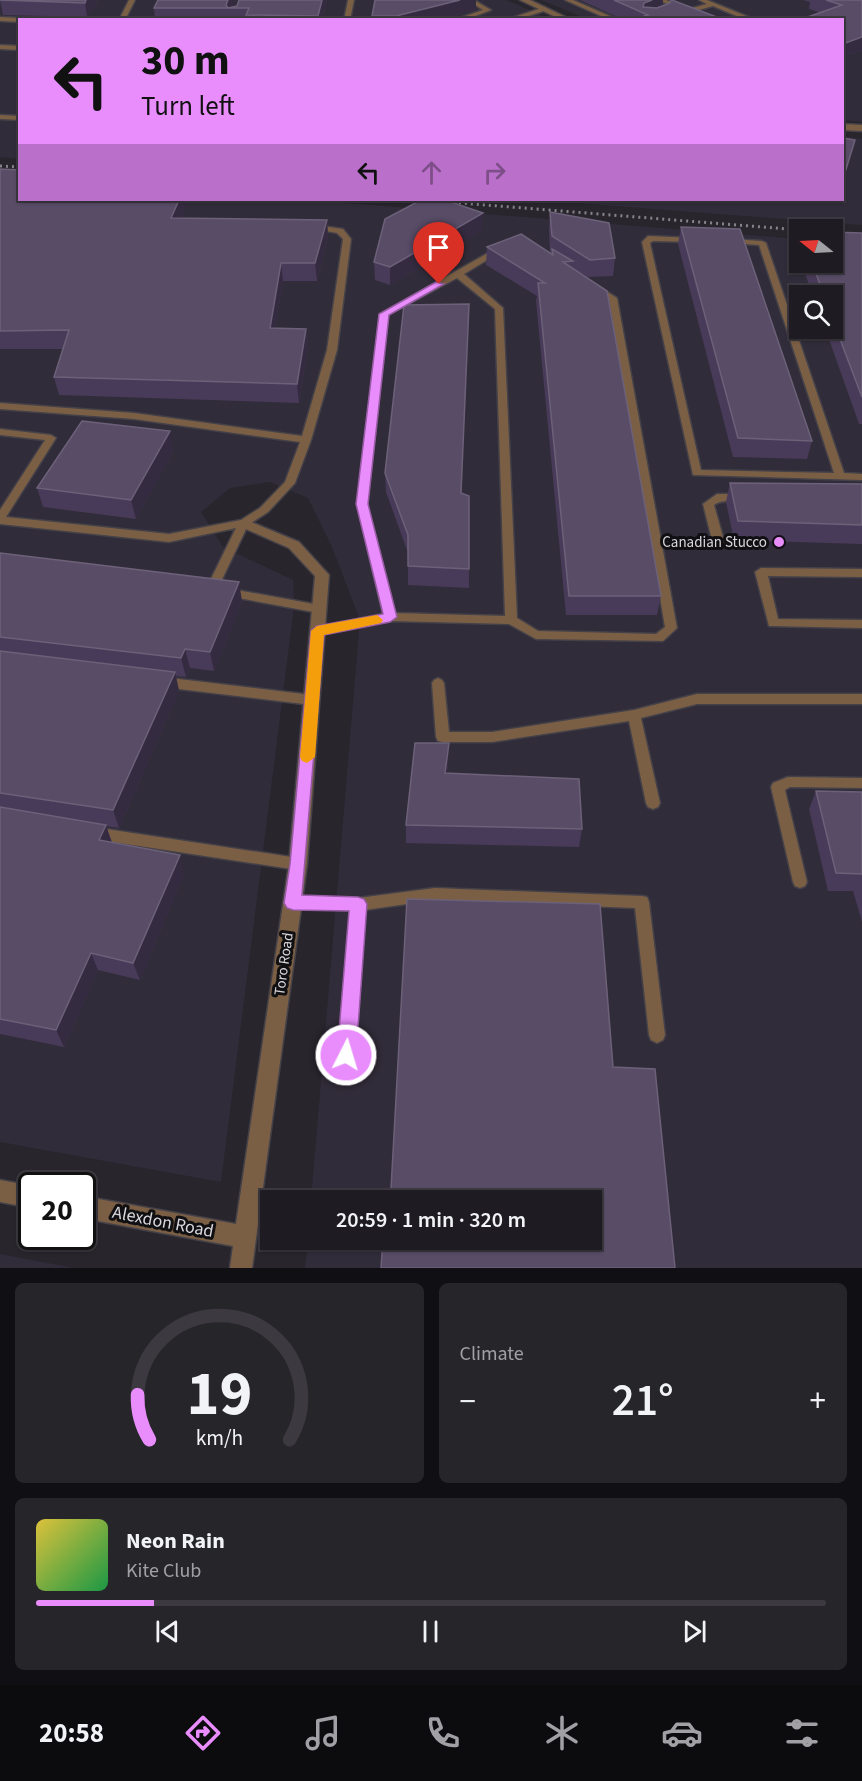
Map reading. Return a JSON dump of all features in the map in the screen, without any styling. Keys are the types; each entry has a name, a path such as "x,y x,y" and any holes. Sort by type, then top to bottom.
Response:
{"street":[{"path":"524,0 565,18"},
{"path":"844,127 862,128"},
{"name":"Toro Road","path":"241,1268 298,864 322,575 294,545 244,524"},
{"path":"0,1191 18,1194"},
{"name":"Alexdon Road","path":"96,1210 244,1237"}],"lane":[{"path":"123,18 132,0"},
{"path":"347,18 351,0"},
{"path":"463,18 488,10 470,0"},
{"path":"533,4 549,0"},
{"path":"568,0 611,18"},
{"path":"661,0 707,18"},
{"path":"702,0 748,18"},
{"path":"689,11 713,4"},
{"path":"515,18 545,9"},
{"path":"0,19 18,20"},
{"path":"0,47 18,48"},
{"path":"0,117 18,118"},
{"path":"304,225 340,231 347,239 332,350 306,440 290,483 264,510 244,524 206,588 319,609"},
{"path":"707,240 651,238 646,242 697,473 862,477"},
{"path":"718,241 762,243 840,476"},
{"path":"390,617 362,504 384,314 511,244"},
{"path":"458,274 499,308 511,620"},
{"path":"317,631 390,617 511,620 536,634 659,638 671,628 613,298 586,281"},
{"path":"0,406 134,416 306,440"},
{"path":"0,432 51,438 0,519 169,538 244,524"},
{"path":"718,544 708,504 717,497 760,498"},
{"path":"862,573 761,572 773,623 862,624"},
{"path":"150,680 312,700"},
{"path":"438,683 443,737 492,737 634,715 697,699 862,699"},
{"path":"634,715 653,803"},
{"path":"800,882 778,787 788,782 862,783"},
{"path":"80,831 298,864"},
{"path":"293,903 358,904 435,894 642,902 657,1035"},
{"path":"346,1055 358,904"}],"shaded area":[{"path":"0,0 506,0 548,18 18,18 18,159 0,157"},
{"path":"541,0 862,0 862,122 844,120 844,18 585,18"},
{"path":"844,136 862,139 862,225 843,224 843,219 789,219 551,201 844,201"},
{"path":"0,175 18,198 18,201 322,201 789,238 789,273 843,273 843,255 862,244 862,1268 305,1268 307,1250 602,1250 602,1190 312,1190 360,620 332,547 308,498 270,482 230,488 201,512 223,547 293,580 294,607 221,1182 0,1142"},
{"path":"0,1254 74,1268 0,1268"}],"building":[{"path":"0,0 86,0 85,3"},
{"path":"158,0 228,0 226,5 228,8 154,8"},
{"path":"239,0 322,0 318,16 246,15 249,8 228,8 237,6"},
{"path":"375,0 460,0 396,16 372,16"},
{"path":"614,0 652,0 644,3 643,7 657,8 672,0 714,16 708,18 638,18 648,15"},
{"path":"826,0 862,0 862,37 844,44 844,18 805,18 842,5"},
{"path":"844,138 855,140 844,176"},
{"path":"0,169 18,170 18,201 179,201 171,218 327,220 315,263 281,263 270,328 306,329 297,384 54,377 69,330 0,331"},
{"path":"419,201 448,201 483,213 390,267 374,262 385,219"},
{"path":"550,212 609,223 615,258 590,260 552,236"},
{"path":"681,227 740,229 812,441 738,438"},
{"path":"843,232 862,233 862,397 840,339 843,339 843,285 820,285 816,273 843,273"},
{"path":"521,234 553,255 552,249 573,261 563,262 607,291 661,596 569,596 538,283 545,283 487,247"},
{"path":"469,304 461,493 469,496 469,569 408,566 408,535 385,473 404,305"},
{"path":"82,421 170,431 131,500 37,488"},
{"path":"730,483 862,484 862,525 738,521"},
{"path":"0,553 239,582 210,652 185,649 181,658 0,637"},
{"path":"0,651 175,672 113,810 0,793"},
{"path":"415,743 449,743 445,773 579,779 582,829 406,825"},
{"path":"816,791 862,792 862,874 836,873"},
{"path":"0,807 106,825 99,840 180,855 133,963 91,953 56,1030 0,1019"},
{"path":"407,899 600,904 613,1067 655,1069 675,1268 381,1268 382,1250 602,1250 602,1190 386,1190 391,1189"}],"railway":[{"path":"0,166 18,167"},
{"path":"436,201 789,229"}],"slow traffic":[{"path":"307,757 317,631 377,620"}],"place":[{"name":"Canadian Stucco","path":"779,542"}],"route":[{"path":"346,1055 358,904 293,903 317,631 390,617 362,504 384,314 439,284"}]}
